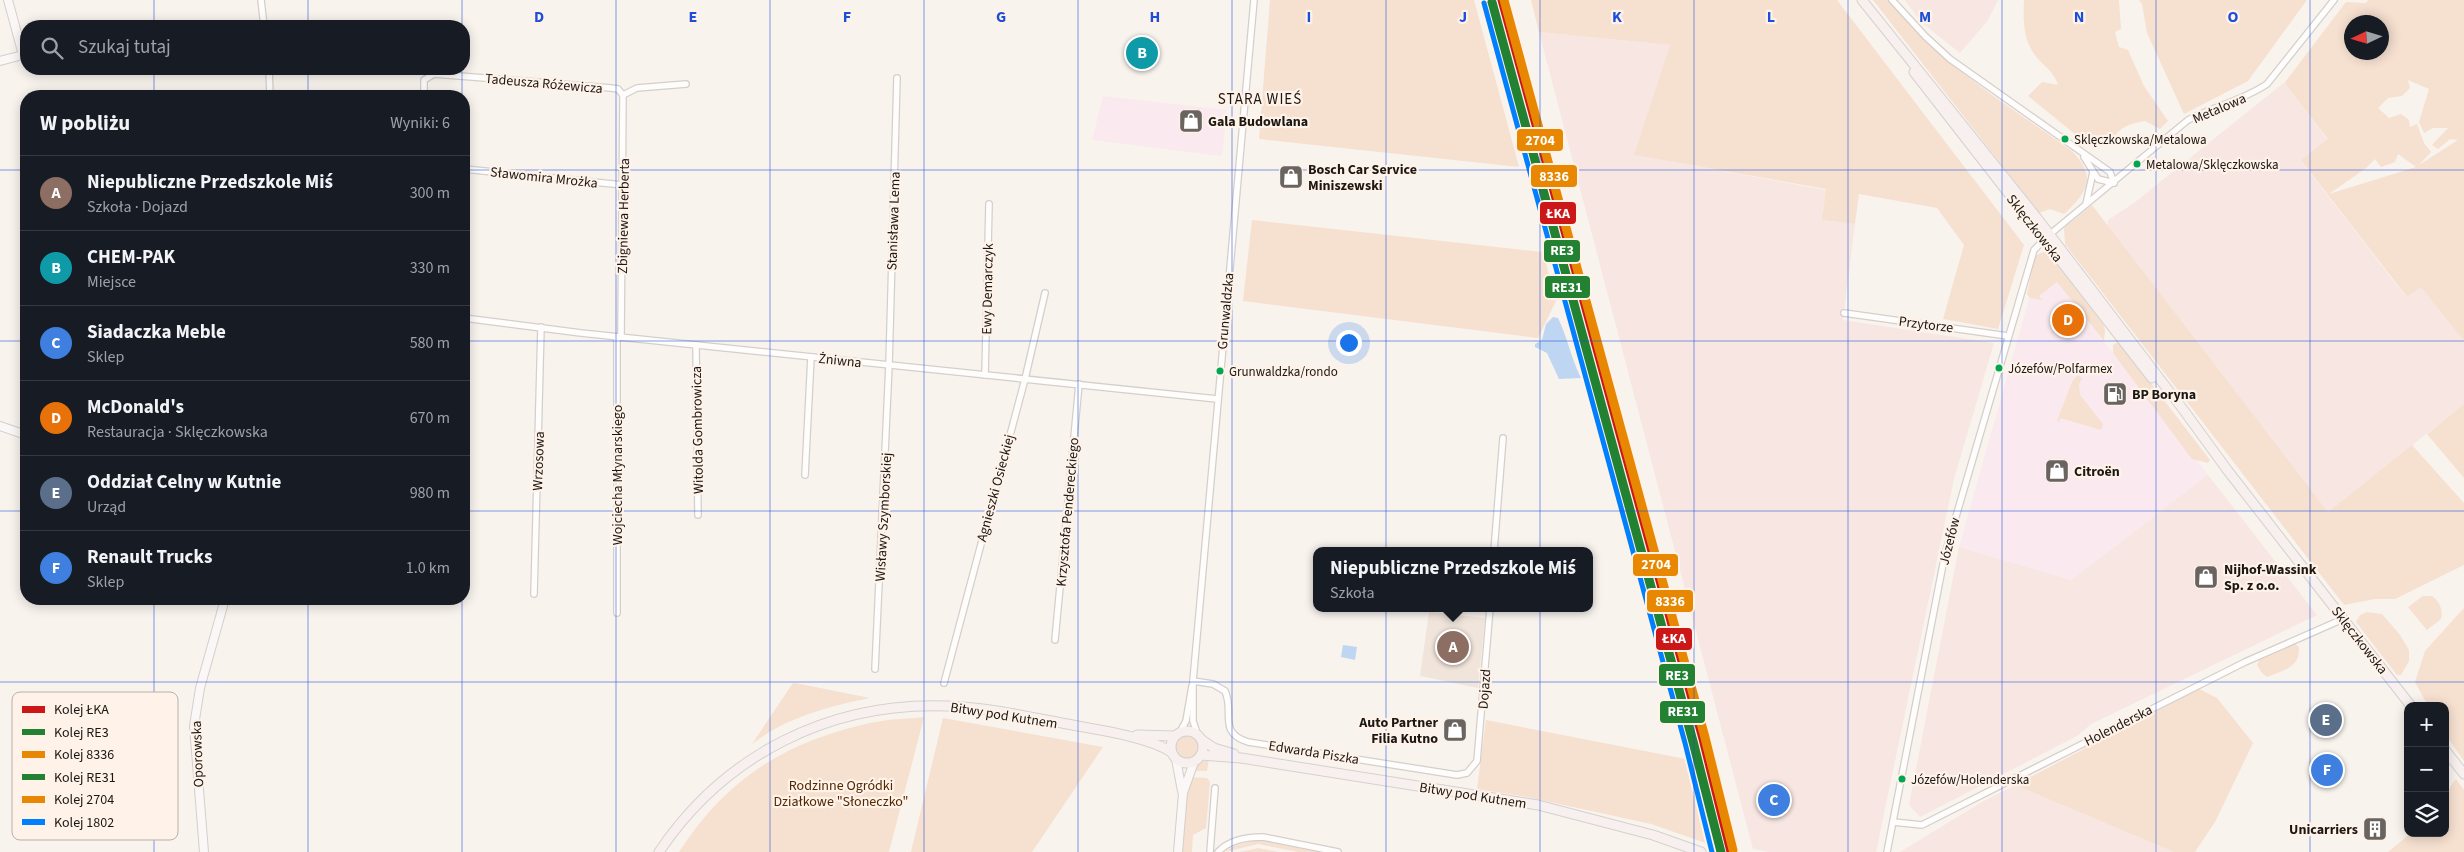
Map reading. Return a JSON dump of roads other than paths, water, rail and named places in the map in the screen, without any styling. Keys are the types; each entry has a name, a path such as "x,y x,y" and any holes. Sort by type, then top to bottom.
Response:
{"main road":[{"name":"Sklęczkowska","path":"1862,0 1896,48 2186,412 2199,432 2408,702"},
{"name":"Bitwy pod Kutnem","path":"659,852 694,808 746,762 783,739 837,718 893,708 947,706 987,710 1128,736 1164,747 1174,755"},
{"path":"1189,730 1199,736 1201,754 1194,762 1186,763 1174,755 1170,745 1177,734 1189,730"},
{"name":"Bitwy pod Kutnem","path":"1128,736 1177,734"},
{"name":"Bitwy pod Kutnem","path":"1199,736 1214,748 1241,758"},
{"name":"Bitwy pod Kutnem","path":"1201,754 1241,758 1538,805 1653,835 1701,852"},
{"path":"2449,755 2464,774"}],"street":[{"path":"8,0 20,44"},
{"path":"261,0 263,20"},
{"name":"Grunwaldzka","path":"1199,736 1193,721 1193,681 1254,0"},
{"path":"1892,0 1925,36 1950,59 2110,172 2114,183"},
{"name":"Metalowa","path":"2047,237 2188,120 2202,112 2239,100 2267,84 2334,0"},
{"path":"0,61 20,56"},
{"path":"269,75 270,90"},
{"name":"Tadeusza Różewicza","path":"424,90 423,83 431,75"},
{"name":"Tadeusza Różewicza","path":"447,75 611,88 618,89 623,95"},
{"name":"Stanisława Lema","path":"889,365 897,78"},
{"path":"623,95 637,88 686,84"},
{"name":"Zbigniewa Herberta","path":"619,337 623,95"},
{"path":"2084,155 2098,178 2114,183"},
{"name":"Sławomira Mrożka","path":"470,170 623,185"},
{"path":"2085,206 2093,172"},
{"name":"Ewy Demarczyk","path":"985,374 989,204"},
{"name":"Józefów","path":"1886,852 1894,822 1945,554 2034,250 2047,237"},
{"name":"Agnieszki Osieckiej","path":"944,683 1025,379 1045,292"},
{"name":"Przytorze","path":"1844,313 2008,336"},
{"name":"Żniwna","path":"470,319 619,337 1217,399"},
{"name":"Wrzosowa","path":"534,594 541,327"},
{"name":"Wojciecha Młynarskiego","path":"617,614 619,337"},
{"name":"Witolda Gombrowicza","path":"696,345 698,516"},
{"path":"805,475 811,357"},
{"name":"Wisławy Szymborskiej","path":"875,669 889,365"},
{"name":"Krzysztofa Pendereckiego","path":"1055,640 1079,384"},
{"path":"0,426 20,433"},
{"path":"1494,547 1502,438"},
{"name":"Oporowska","path":"204,852 194,726 200,688 223,605"},
{"name":"Dojazd","path":"1473,768 1477,761 1481,727 1490,612"},
{"name":"Holenderska","path":"1894,822 1922,825 2245,662 2343,618"},
{"name":"Grunwaldzka","path":"1177,734 1186,721 1193,681"},
{"name":"Edwarda Piszka","path":"1193,681 1213,684 1225,692 1228,698 1228,723 1231,732 1237,738 1248,742 1457,774 1467,773 1473,768"},
{"path":"1174,755 1183,793"},
{"path":"1178,852 1183,793 1194,762"},
{"path":"1210,852 1215,788"},
{"path":"1218,852 1236,841 1257,837 1338,852"}],"water":[{"path":"1553,317 1558,318 1581,378 1559,379 1547,353 1535,347 1535,344 1542,340 1546,324"},
{"path":"1343,645 1357,647 1355,660 1341,657"}],"rail line":[{"name":"ŁKA","path":"1500,0 1701,739 1729,852"},
{"name":"2704","path":"1502,0 1703,738 1731,850"},
{"name":"8336","path":"1506,0 1707,737 1735,850"},
{"name":"RE31","path":"1490,2 1691,742 1719,852"},
{"name":"RE3","path":"1494,2 1695,741 1723,852"},
{"name":"1802","path":"1484,3 1685,743 1712,852"}],"place":[{"name":"CHEM-PAK","path":"1142,53"},
{"name":"Gala Budowlana","path":"1191,121"},
{"name":"Sklęczkowska/Metalowa","path":"2065,139"},
{"name":"Metalowa/Sklęczkowska","path":"2137,164"},
{"name":"Bosch Car Service Miniszewski","path":"1291,177"},
{"name":"McDonald's","path":"2068,320"},
{"name":"Józefów/Polfarmex","path":"1999,368"},
{"name":"Grunwaldzka/rondo","path":"1220,371"},
{"name":"BP Boryna","path":"2115,394"},
{"name":"Citroën","path":"2057,471"},
{"name":"Nijhof-Wassink Sp. z o.o.","path":"2206,577"},
{"name":"Niepubliczne Przedszkole Miś","path":"1453,647"},
{"name":"Oddział Celny w Kutnie","path":"2326,720"},
{"name":"Auto Partner Filia Kutno","path":"1455,730"},
{"name":"Renault Trucks","path":"2327,770"},
{"name":"Józefów/Holenderska","path":"1902,779"},
{"name":"Siadaczka Meble","path":"1774,800"},
{"name":"Unicarriers","path":"2375,829"}],"district":[{"name":"STARA WIEŚ","path":"1260,99"}],"park label":[{"name":"Rodzinne Ogródki Działkowe \"Słoneczko\"","path":"841,794"}]}
